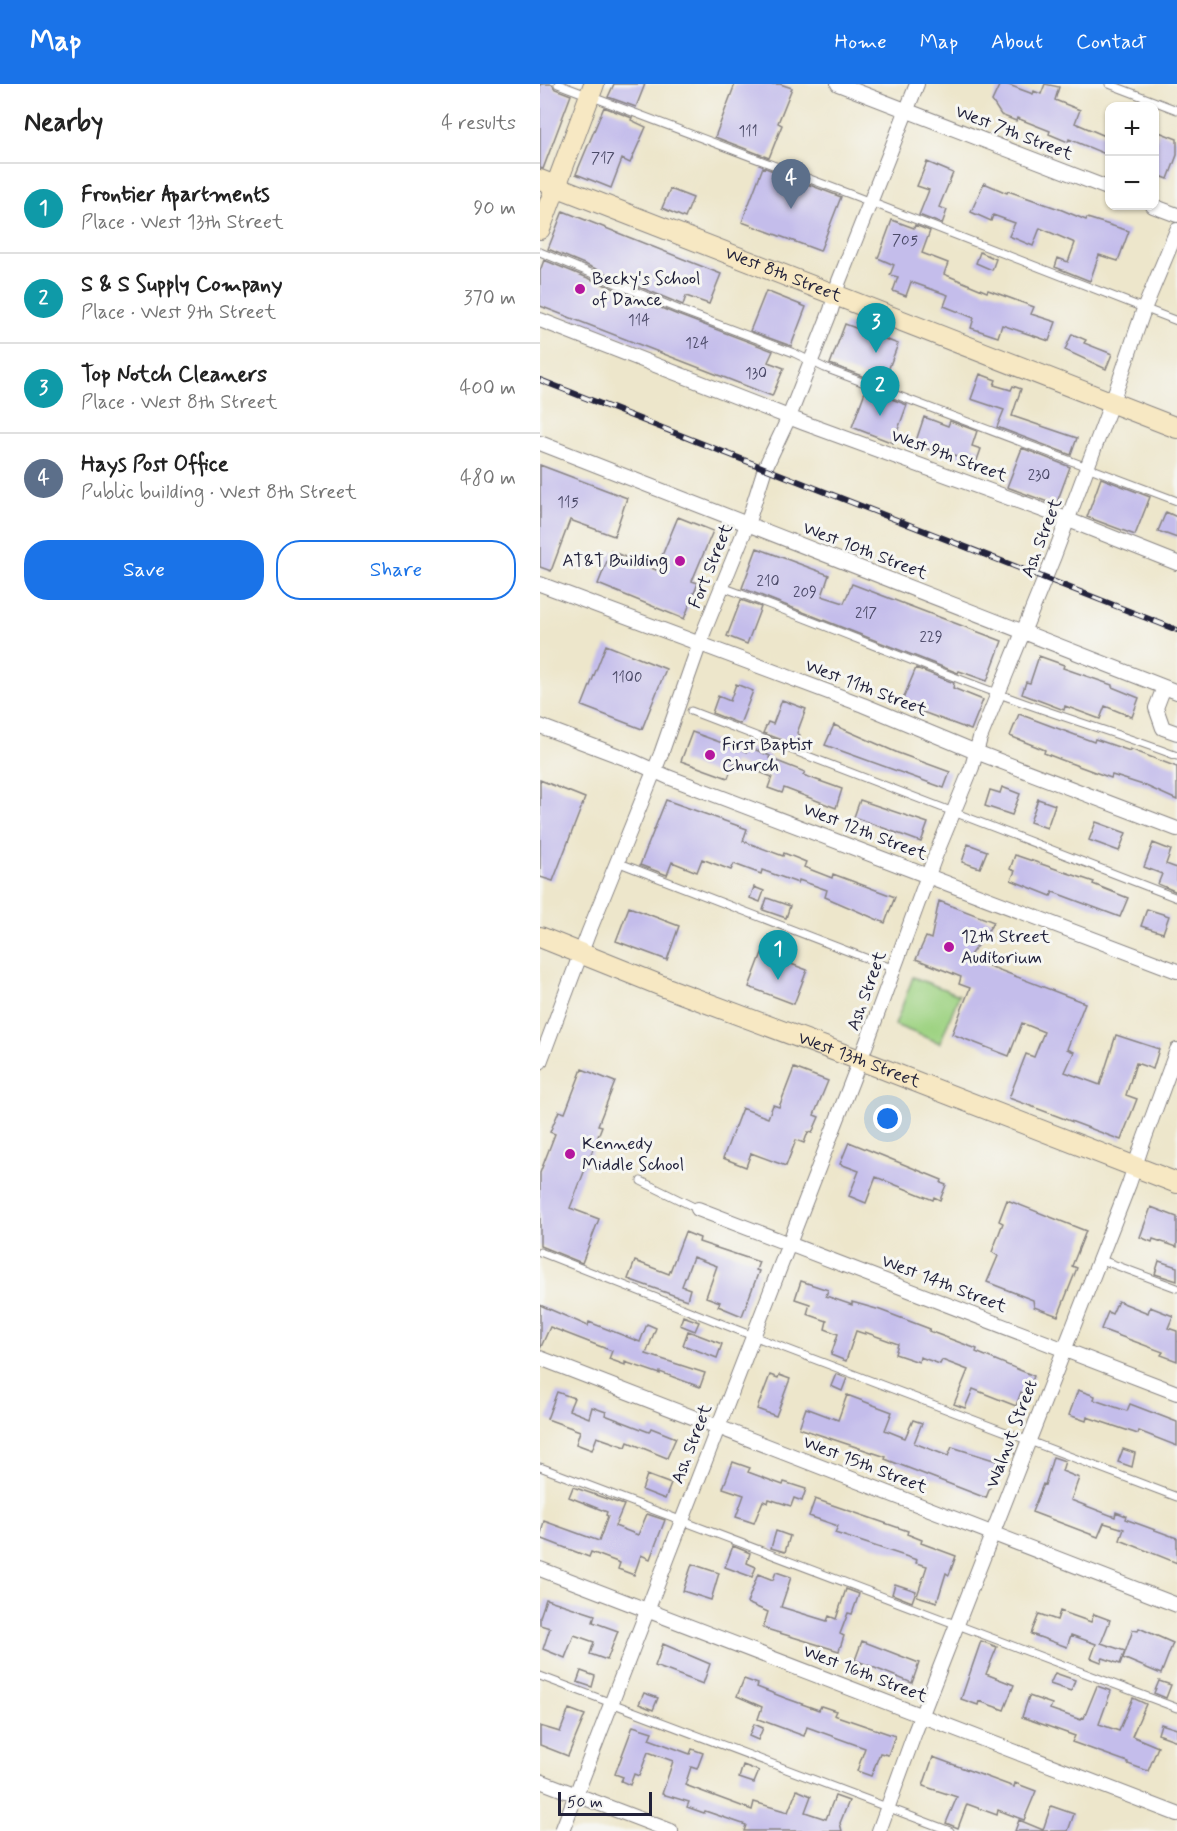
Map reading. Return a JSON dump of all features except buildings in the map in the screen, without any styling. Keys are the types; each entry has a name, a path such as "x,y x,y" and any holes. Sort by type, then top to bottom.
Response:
{"street":[{"name":"West 7th Street","path":"838,84 1105,187"},
{"name":"Fort Street","path":"540,1062 543,1044 654,770 699,644 747,525 765,468 789,417 917,84"},
{"path":"540,229 548,183 592,91"},
{"name":"West 8th Street","path":"548,183 1177,428"},
{"path":"1159,209 1177,215"},
{"name":"Ash Street","path":"562,1831 860,1060 928,875 1068,520 1144,309 1177,230"},
{"name":"West 9th Street","path":"540,320 789,417 1068,520 1177,563"},
{"name":"West 10th Street","path":"540,443 1170,690"},
{"name":"West 11th Street","path":"540,584 863,705 976,752 1177,829"},
{"path":"1170,690 1156,708 1163,728 1177,733"},
{"name":"West 12th Street","path":"540,726 1177,971"},
{"name":"West 13th Street","path":"540,937 667,988 1177,1183"},
{"name":"Walnut Street","path":"879,1831 1134,1167 1172,1075 1177,1050"},
{"name":"West 14th Street","path":"698,1209 1177,1393"},
{"name":"West 15th Street","path":"540,1358 1177,1605"},
{"name":"West 16th Street","path":"540,1569 1177,1814"},
{"path":"540,1781 671,1831"}],"lane":[{"path":"558,84 592,91 871,203 1177,321"},
{"path":"1109,84 1177,110"},
{"path":"540,252 680,310 1177,501"},
{"path":"722,587 855,636 1000,694 1177,756"},
{"path":"692,711 1177,898"},
{"path":"616,862 894,969"},
{"path":"641,1181 698,1209"},
{"path":"540,1252 753,1336 1177,1497"},
{"path":"1100,1259 1177,1288"},
{"path":"540,1467 1177,1708"},
{"path":"540,1676 950,1831"}],"green space":[{"path":"913,977 959,995 940,1043 895,1025"}],"railway":[{"path":"540,380 1177,630"}],"place":[{"name":"Hays Post Office","path":"791,209"},
{"name":"Becky's School of Dance","path":"580,289"},
{"name":"Top Notch Cleaners","path":"876,353"},
{"name":"S & S Supply Company","path":"880,416"},
{"name":"AT&T Building","path":"680,561"},
{"name":"First Baptist Church","path":"710,755"},
{"name":"12th Street Auditorium","path":"949,947"},
{"name":"Frontier Apartments","path":"778,980"},
{"name":"Kennedy Middle School","path":"570,1154"}]}
